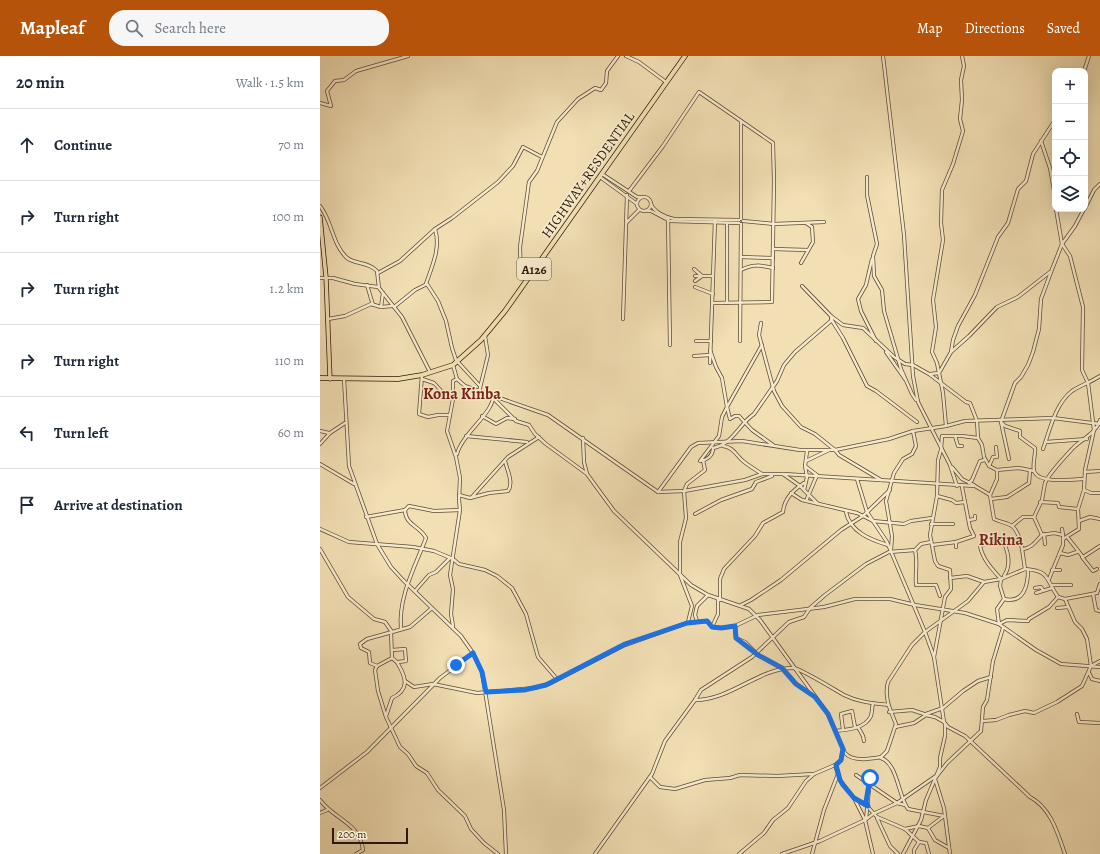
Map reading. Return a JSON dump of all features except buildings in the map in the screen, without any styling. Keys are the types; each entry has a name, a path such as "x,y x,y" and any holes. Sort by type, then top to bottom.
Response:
{"highway":[{"name":"HIGHWAY+RESDENTIAL","path":"453,365 456,360 472,348 485,335 527,280 685,56"},
{"path":"320,378 398,379 422,377 430,372 453,365"}],"main road":[{"path":"320,217 326,277 330,379"}],"street":[{"path":"320,103 331,106 327,90 335,81 344,80 356,71 408,56"},
{"path":"527,280 521,275 520,247 529,182 537,171 557,122 578,98 595,88 601,90 606,83 608,71 618,56"},
{"path":"626,56 639,62 666,82"},
{"path":"883,56 904,235 913,366 918,402"},
{"path":"946,426 944,392 940,383 939,373 932,352 936,326 933,300 944,240 941,223 942,190 953,164 963,131 960,119 962,100 961,80 964,66 962,56"},
{"path":"1085,68 1089,56"},
{"path":"628,191 666,142 699,92 773,144 774,224 772,302 712,303"},
{"path":"740,341 741,121"},
{"path":"951,352 958,326 975,295 998,237 1008,223 1018,189 1026,181 1033,154 1041,140 1050,131 1052,127"},
{"path":"1041,140 1052,179"},
{"path":"378,273 400,261 435,229 452,218 498,182 514,166 523,147 542,157"},
{"path":"601,175 637,196 649,199 653,208 668,219"},
{"path":"601,175 627,195 637,204 640,210"},
{"path":"867,177 867,195 877,244 866,285 858,299 861,311 874,338 880,346 898,360 929,374 966,402 970,403 976,421 978,438 982,445 985,460 989,466 997,470 1019,468 1034,471 1038,475 1047,479 1064,481 1084,478"},
{"path":"1088,202 1094,190 1100,184"},
{"path":"623,318 627,195"},
{"path":"637,204 639,198 643,197"},
{"path":"645,211 650,208 651,204"},
{"path":"320,206 328,219 335,238 345,256 350,261 372,267 378,273 379,288 402,317 430,372"},
{"path":"626,224 640,210"},
{"path":"640,210 651,211 668,219 774,224 824,222"},
{"path":"1057,212 1062,244 1070,256 1083,307 1082,367 1088,383 1094,430 1085,472 1084,490 1078,510 1079,529 1068,538 1063,539"},
{"path":"1009,459 1002,421 1015,383 1021,377 1028,365 1033,352 1039,329 1041,299 1051,272 1062,244 1083,212"},
{"path":"668,219 670,345"},
{"path":"715,221 727,223 741,222"},
{"path":"710,363 715,221"},
{"path":"727,223 727,303"},
{"path":"801,263 813,242 812,227 805,223"},
{"path":"328,319 345,316 371,304 373,306 381,307 393,306 426,284 433,265 438,240 435,229"},
{"path":"773,249 808,250"},
{"path":"873,256 874,276 882,290 884,311 898,360 908,384"},
{"path":"741,257 773,258"},
{"path":"740,270 748,266 762,265 773,268"},
{"path":"694,269 702,276"},
{"path":"939,373 951,352 997,307 1018,297 1051,272"},
{"path":"695,276 713,276"},
{"path":"695,281 702,276"},
{"path":"320,278 326,277 358,285 368,285 379,288"},
{"path":"426,284 438,301 446,321 456,360 480,386"},
{"path":"368,285 373,306"},
{"path":"802,286 831,316 843,325 863,328 893,361 918,402 941,450 950,465 962,479 991,497 1007,497 1029,484 1030,471"},
{"path":"695,287 713,294"},
{"path":"381,307 382,293"},
{"path":"826,311 843,338 867,386 876,391 917,422"},
{"path":"831,316 832,320"},
{"path":"703,460 710,457 713,452 713,448 723,446 729,441 760,406 788,361 832,320"},
{"path":"761,323 759,335 773,387 782,406 801,427 815,434 839,455 882,480"},
{"path":"479,392 488,355 485,335"},
{"path":"696,341 711,341"},
{"path":"687,623 692,606 680,574 680,542 686,518 684,491 687,484 705,470 703,460 700,461 719,436 722,418 727,407 762,345"},
{"path":"710,350 722,378 730,419 739,416 752,430 775,446"},
{"path":"694,356 710,355"},
{"path":"453,365 457,379 465,386 492,397 548,415 583,438 658,492 684,491 746,480 762,474 817,475 962,487 975,486"},
{"path":"929,374 939,373"},
{"path":"1043,449 1053,418 1066,397 1072,391 1100,376"},
{"path":"450,415 438,414 428,417 418,414 422,377 434,383 444,394 453,395"},
{"path":"344,379 345,422 349,466 354,484 377,544 391,566 408,585 461,636 473,653 482,672 505,815 506,854"},
{"path":"453,628 451,614 453,589 450,575 451,559 460,510 460,478 456,457 447,434 447,428 453,395 453,381 457,379"},
{"path":"456,457 459,446 490,407 492,397"},
{"path":"492,397 515,419"},
{"path":"482,416 496,424 506,418 515,419 529,425 539,437 587,474 614,511 691,585 719,600 740,605 755,615 774,637 828,714 843,749 850,757 856,759 881,757 886,759 910,811 924,811 944,816"},
{"path":"658,492 694,444 715,441 742,441 807,451 835,450 889,440 913,431 946,426 965,421 998,419 1002,421 1053,418 1099,424"},
{"path":"1045,544 1043,535 1034,517 1047,479 1076,446 1087,439 1099,424 1100,420"},
{"path":"1002,421 1005,426 1020,431 1020,437 1035,448 1034,471"},
{"path":"320,444 330,433 345,422"},
{"path":"320,431 330,433"},
{"path":"892,552 890,522 886,501 892,481 900,463 903,459 912,454 916,446 913,431"},
{"path":"466,436 530,442"},
{"path":"934,657 945,597 951,592 950,570 938,566 935,561 931,543 931,524 937,496 938,460 941,450 942,436 978,438"},
{"path":"955,436 958,446 962,446"},
{"path":"471,498 505,461 539,437"},
{"path":"583,438 584,462 587,474"},
{"path":"1046,442 1087,439"},
{"path":"723,446 731,449 743,461 762,474"},
{"path":"989,466 993,457 997,457 996,447"},
{"path":"806,461 829,450"},
{"path":"804,490 807,451"},
{"path":"969,483 972,480 980,461 985,460"},
{"path":"459,495 465,498 471,498 489,493 508,492 510,487 510,476 505,461"},
{"path":"320,464 354,484"},
{"path":"950,465 957,486"},
{"path":"805,466 817,475"},
{"path":"997,470 997,479 991,497 994,519 1012,526 1023,549 1027,585 1022,596 1013,600 1004,599"},
{"path":"1085,472 1100,471"},
{"path":"783,474 810,494 818,505"},
{"path":"695,514 721,500 752,489 756,482 774,475"},
{"path":"806,501 817,475"},
{"path":"856,479 867,512 889,546 915,605 934,657 943,708 946,734 940,758 940,767 926,800 919,826 903,854"},
{"path":"712,627 718,614 720,579 724,569 755,536 763,523 783,512 784,506 792,493 804,483"},
{"path":"595,854 650,777 665,741 696,700 701,690 756,653 789,622 804,617 810,608 856,571 875,559 892,552 915,550 921,544 956,542 974,536 970,528 962,487"},
{"path":"740,605 772,587 841,530 863,516 890,490"},
{"path":"1084,490 1091,493 1100,493"},
{"path":"792,493 806,501 846,512 857,513 873,521 904,524 911,521 932,518"},
{"path":"937,496 952,500 956,503 965,502"},
{"path":"1040,502 1058,503 1059,507 1078,510"},
{"path":"366,517 405,510 409,506 434,511 460,510"},
{"path":"401,629 400,616 408,585 421,548 426,540 426,536 416,526 408,522 405,517 405,510"},
{"path":"846,512 851,524 872,541 889,546"},
{"path":"969,520 975,519 975,516"},
{"path":"1012,526 1023,517 1034,517"},
{"path":"1079,521 1090,517 1100,519"},
{"path":"931,524 953,524"},
{"path":"320,529 350,542 421,548 438,553 460,564 491,573 512,588 526,614 538,657 557,679"},
{"path":"1062,529 1063,539 1060,553 1049,579 1051,586 1058,597 1066,599 1093,594 1096,593 1100,584"},
{"path":"1023,549 1034,544 1043,535 1054,533 1063,535"},
{"path":"1002,538 1009,553 1007,572 1002,578 1000,586 1004,599"},
{"path":"1068,538 1093,572 1097,570"},
{"path":"956,542 956,547"},
{"path":"985,544 980,546 981,552 989,565 1002,578"},
{"path":"1082,556 1089,554 1100,546"},
{"path":"320,549 348,597 374,619 385,622 391,632 392,658"},
{"path":"915,550 917,568 915,575 916,585 936,585 940,596"},
{"path":"1060,553 1068,555 1078,552"},
{"path":"415,591 429,575 436,572 451,559"},
{"path":"917,568 922,566"},
{"path":"950,578 967,576 984,582 1014,575 1026,570 1038,570 1049,579"},
{"path":"1052,570 1060,570"},
{"path":"881,757 887,751 896,727 888,706 886,689 890,678 912,645 925,632 968,601 984,582"},
{"path":"1036,593 1051,586 1071,585"},
{"path":"1035,588 1041,587 1042,595"},
{"path":"1093,594 1094,606 1096,610 1100,611"},
{"path":"697,621 695,615 697,606 708,595"},
{"path":"999,624 1008,620 1028,621 1029,618 1049,607 1058,597"},
{"path":"405,681 414,687 433,684 477,693 535,688 546,685 590,664 614,649 687,623 707,621 712,627 721,628 735,626 755,615 810,608 868,598 890,599 915,605 954,611 999,624 1056,662 1069,665 1100,667"},
{"path":"999,624 997,609 1004,599"},
{"path":"1066,599 1075,622 1085,636 1090,648 1092,666"},
{"path":"1057,608 1068,607"},
{"path":"377,666 370,663 369,652 361,648 360,644 367,639 415,624 432,608"},
{"path":"735,626 736,638 756,653 782,668 796,684 815,697"},
{"path":"782,854 815,842 897,803 936,777 970,741 981,732 983,707 987,700 1003,628"},
{"path":"392,650 405,649 407,660 398,662"},
{"path":"320,788 367,752 433,684 447,671 473,653"},
{"path":"392,658 377,666 375,670 378,691 386,717 400,747 408,754 416,766 427,774 443,796 466,816 471,829 484,843 498,854"},
{"path":"386,717 392,698 403,692 405,681 398,662 392,658"},
{"path":"983,720 996,720 1009,715 1025,712 1034,713 1039,711 1082,686 1092,666 1100,661"},
{"path":"696,700 705,700 744,686 771,671 782,668 796,668 844,695 861,702 888,706"},
{"path":"1089,672 1092,679 1100,680"},
{"path":"896,727 914,723 925,714 943,708 963,691 978,681 991,677"},
{"path":"835,731 856,727 868,720 871,715 873,703"},
{"path":"890,712 912,710 925,714 960,732 1013,779 1030,797 1040,802 1052,820 1065,854"},
{"path":"843,730 841,714 852,711 856,727 864,741"},
{"path":"1077,714 1079,722 1100,723"},
{"path":"650,777 660,787 675,789 705,780 730,778 740,775 777,776 814,774 836,765 841,760 843,749"},
{"path":"836,765 840,780 854,798 865,819 873,854"},
{"path":"739,854 764,833 773,820 788,808 794,800 798,790 814,774"},
{"path":"812,854 824,810 838,774"},
{"path":"856,775 897,803 906,805"},
{"path":"936,777 944,808 950,854"},
{"path":"865,819 868,806 868,784 870,778"},
{"path":"854,798 868,806 877,817 905,829 919,842 926,842 929,854"},
{"path":"320,800 327,810 342,822 352,826 356,831 363,850 356,854"},
{"path":"320,812 327,810"},
{"path":"928,828 944,816"},
{"path":"877,817 890,846 898,854"},
{"path":"905,829 919,826 928,828 935,840 949,848"},
{"path":"914,854 914,850 919,842"}],"district":[{"name":"Kona Kinba","path":"462,394"},
{"name":"Rikina","path":"1001,540"}],"route":[{"path":"456,665 473,653 482,672 486,692 524,690 551,683 566,674 590,664 597,658 625,644 644,639 687,623 707,621 712,627 721,628 735,626 736,638 745,642 758,655 782,668 796,684 815,697 828,714 843,749 841,760 836,765 840,780 854,798 868,806 866,802 868,798 870,778"}]}
